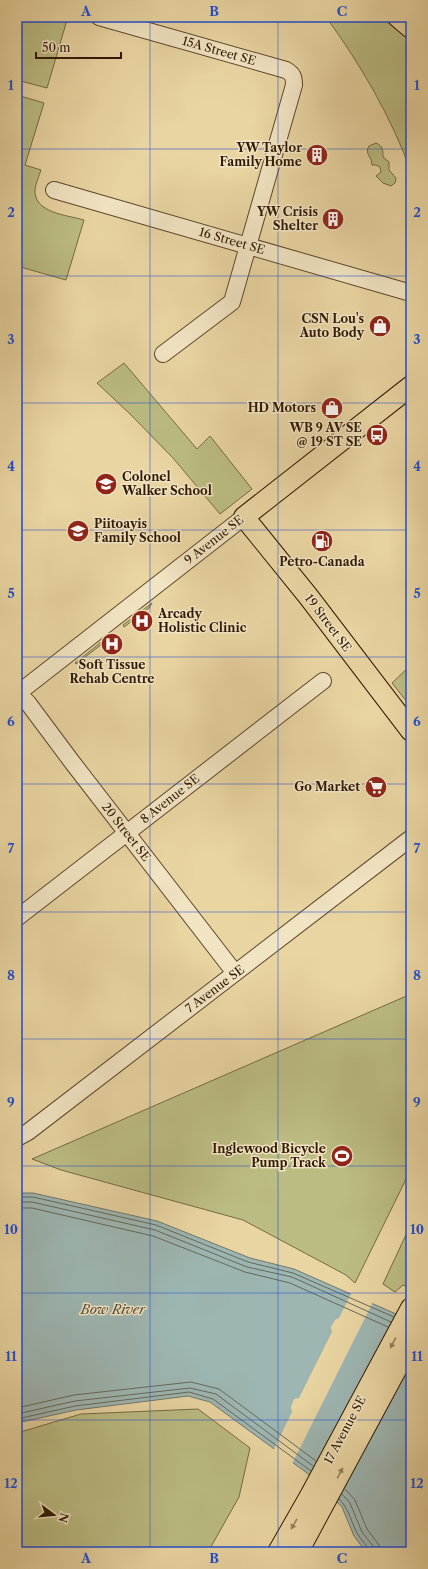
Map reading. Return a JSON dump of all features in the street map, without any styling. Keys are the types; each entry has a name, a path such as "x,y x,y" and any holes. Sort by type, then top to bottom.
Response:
{"main road":[{"name":"9 Avenue SE","path":"244,517 411,386"},
{"name":"19 Street SE","path":"244,517 308,596 411,731"},
{"name":"17 Avenue SE","path":"298,1552 316,1502 411,1308"},
{"name":"17 Avenue SE","path":"278,1552 316,1502 411,1342"}],"street":[{"name":"15A Street SE","path":"99,17 286,70 292,74 294,78 294,85 248,246"},
{"name":"16 Street SE","path":"54,190 411,293"},
{"path":"163,354 232,302 248,246"},
{"name":"9 Avenue SE","path":"17,693 244,517"},
{"name":"8 Avenue SE","path":"17,918 323,681"},
{"name":"20 Street SE","path":"17,693 28,703 126,833 235,973"},
{"name":"7 Avenue SE","path":"17,1138 28,1132 411,838"}],"green space":[{"path":"17,17 56,17 67,20 47,88 17,80"},
{"path":"326,17 381,17 411,41 411,171 394,130 374,91 351,53"},
{"path":"17,95 44,103 25,165 41,170 35,189 36,197 39,203 52,212 84,220 66,280 17,266"},
{"path":"376,143 383,150 383,157 389,162 389,170 396,178 395,183 391,186 383,183 376,176 381,172 380,167 372,165 367,151 369,146"},
{"path":"124,363 197,449 210,436 252,489 220,514 173,458 97,383"},
{"path":"152,603 149,608 124,627 123,625"},
{"path":"110,635 114,635 76,664 75,663"},
{"path":"411,665 411,707 392,683"},
{"path":"411,994 411,1169 355,1283 346,1275 243,1220 61,1170 32,1159"},
{"path":"411,1224 411,1289 403,1285 395,1292 383,1284"},
{"path":"198,1409 250,1448 239,1497 208,1552 17,1552 17,1433 81,1414"}],"water":[{"name":"Bow River","path":"17,1193 33,1193 157,1221 250,1258 294,1269 396,1314 411,1323 411,1552 366,1552 354,1536 342,1507 307,1473 210,1402 188,1396 76,1410 17,1423"}],"pier":[{"path":"352,1292 373,1302 292,1464 273,1451 292,1412 291,1407 294,1399 299,1398 332,1332 331,1327 335,1320 339,1318"}],"place":[{"name":"YW Taylor Family Home","path":"317,155"},
{"name":"YW Crisis Shelter","path":"333,219"},
{"name":"CSN Lou's Auto Body","path":"380,326"},
{"name":"HD Motors","path":"332,408"},
{"name":"WB 9 AV SE @ 19 ST SE","path":"377,435"},
{"name":"Colonel Walker School","path":"106,484"},
{"name":"Piitoayis Family School","path":"78,531"},
{"name":"Petro-Canada","path":"322,541"},
{"name":"Arcady Holistic Clinic","path":"142,621"},
{"name":"Soft Tissue Rehab Centre","path":"112,644"},
{"name":"Go Market","path":"376,787"},
{"name":"Inglewood Bicycle Pump Track","path":"342,1156"}]}
